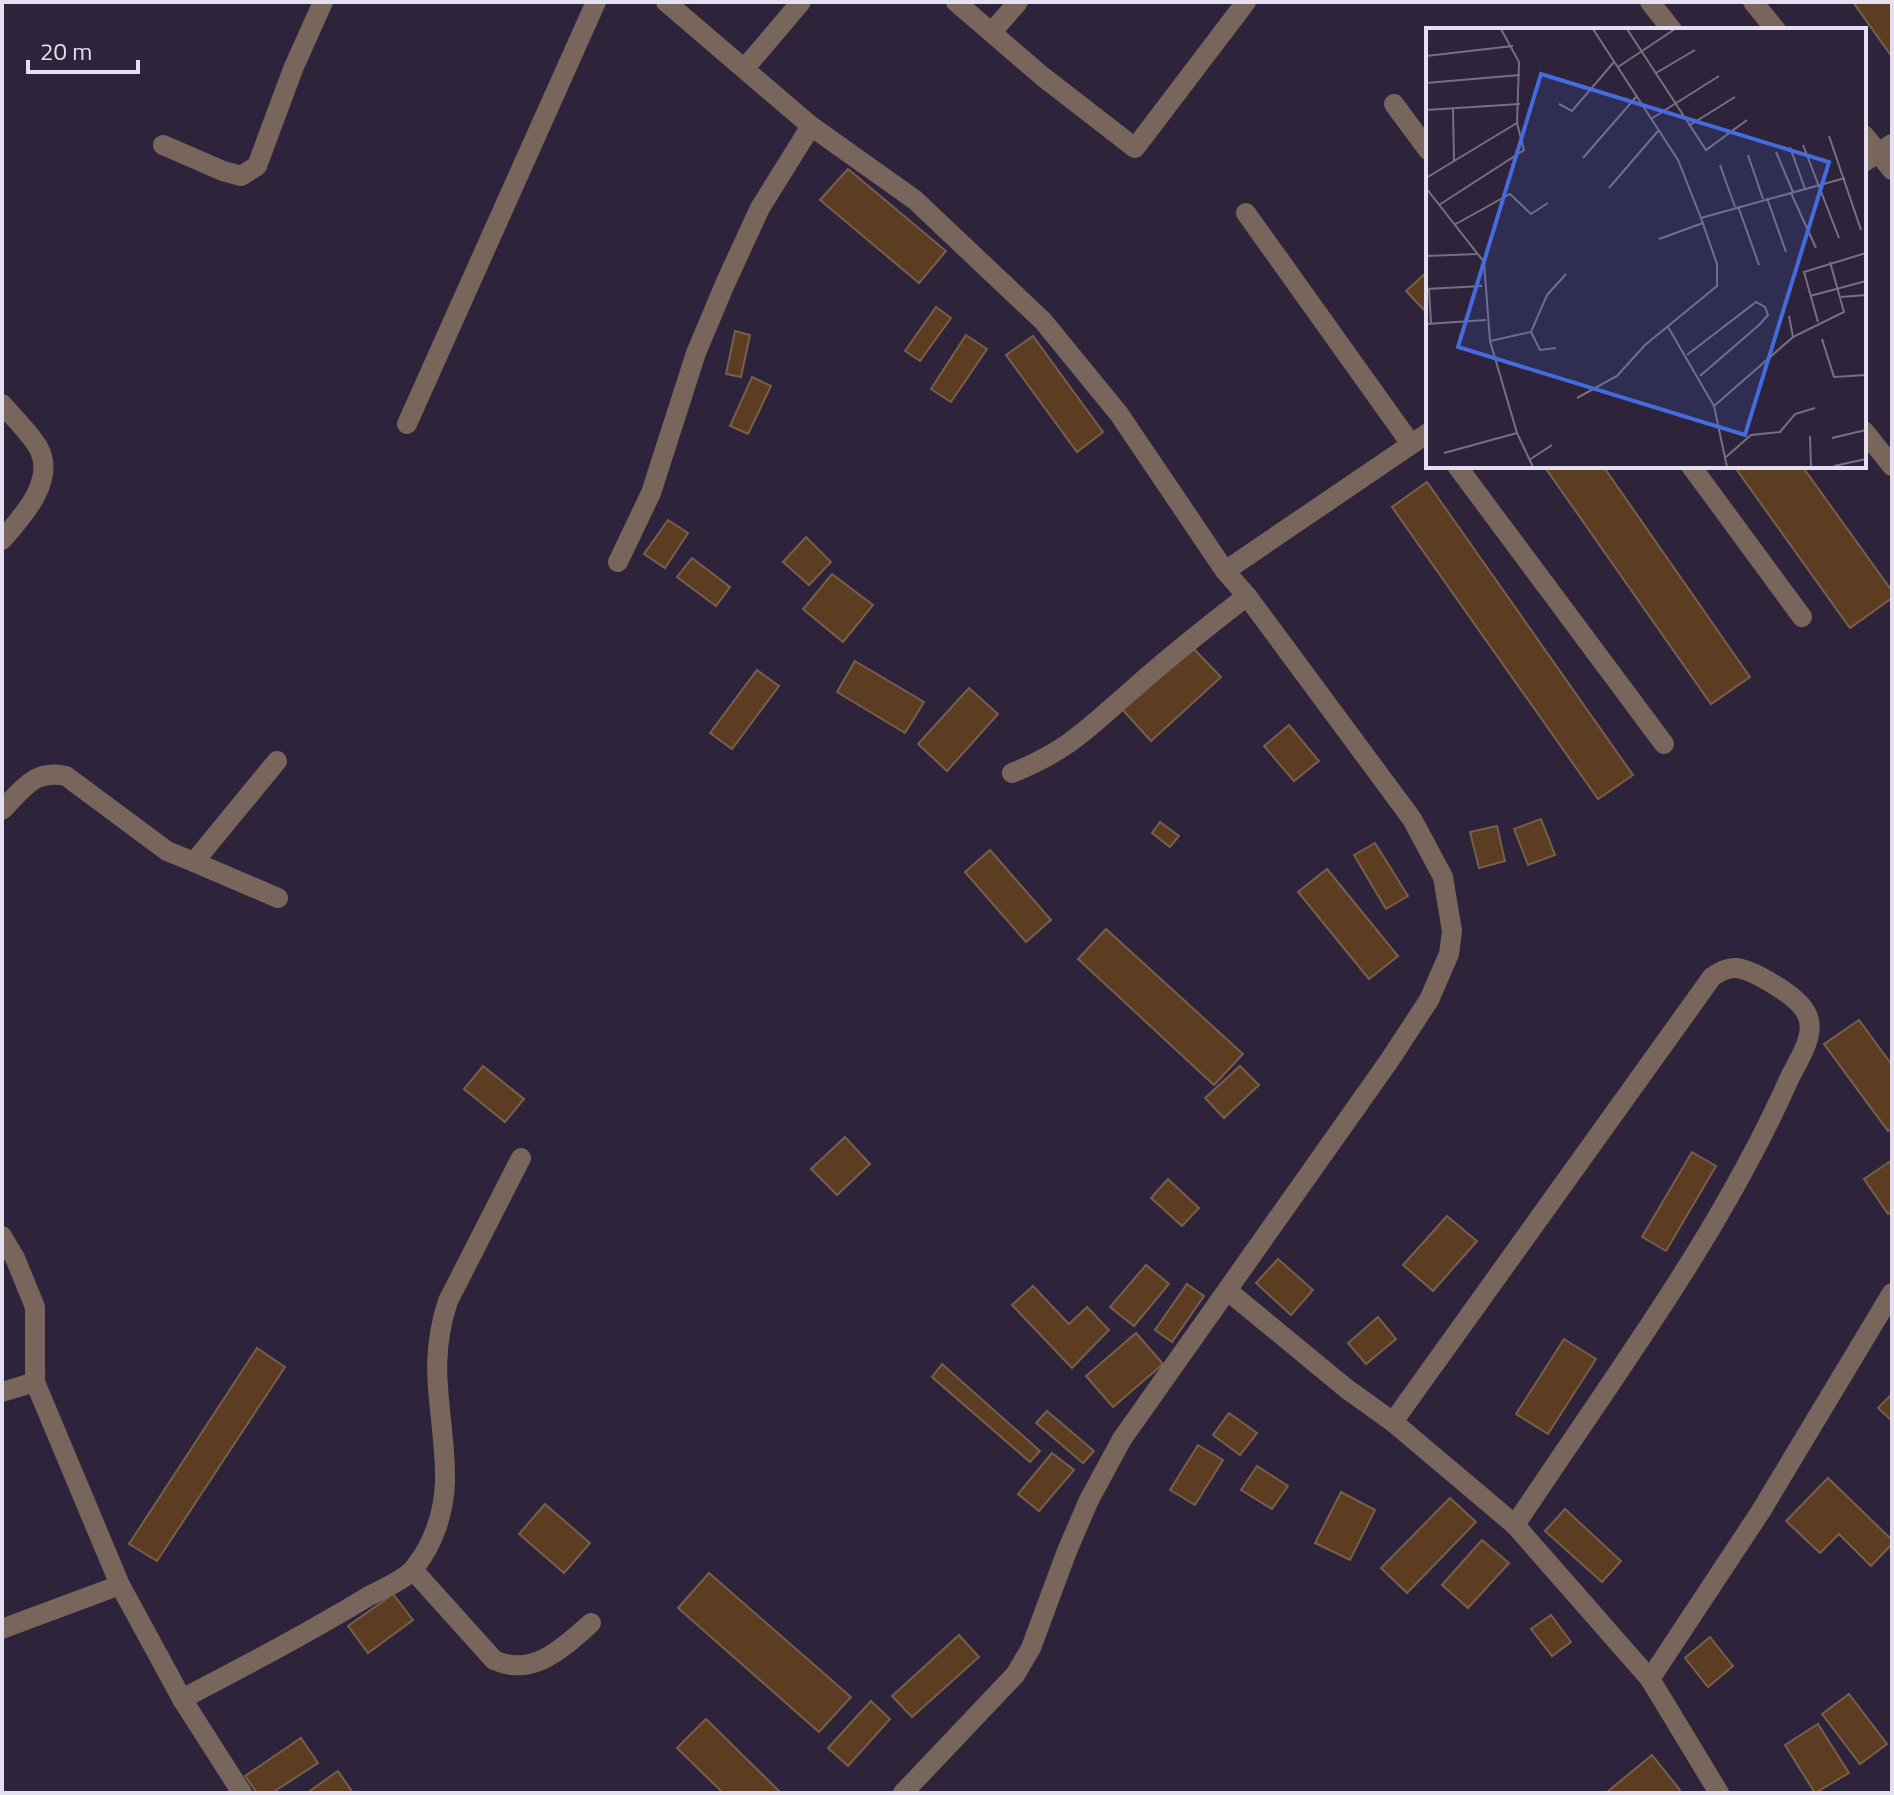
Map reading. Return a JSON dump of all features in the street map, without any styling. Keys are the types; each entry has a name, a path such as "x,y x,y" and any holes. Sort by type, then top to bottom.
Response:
{"street":[{"path":"163,145 223,171 241,176 252,171 257,166 293,69 323,2"},
{"path":"407,424 596,2"},
{"path":"666,2 811,126 915,200 1043,321 1119,414 1225,571 1247,596 1412,819 1443,877 1452,931 1449,954 1429,1000 1122,1439 1089,1500 1031,1648 1015,1675 903,1793"},
{"path":"745,68 801,2"},
{"path":"956,2 1135,148 1246,2"},
{"path":"992,32 1018,2"},
{"path":"1650,2 1670,28"},
{"path":"1753,2 1774,28"},
{"path":"1394,104 1426,147"},
{"path":"618,562 651,493 696,353 725,284 760,208 811,126"},
{"path":"1878,153 1892,170"},
{"path":"1225,571 1420,438 1246,213"},
{"path":"2,404 38,448 43,474 39,490 2,540"},
{"path":"1866,434 1892,466"},
{"path":"1458,468 1664,744"},
{"path":"1692,468 1802,617"},
{"path":"1012,773 1044,760 1082,736 1166,661 1247,596"},
{"path":"194,862 277,761"},
{"path":"2,810 36,777 49,773 66,776 158,845 278,898"},
{"path":"1393,1422 1712,977 1726,968 1741,967 1779,987 1807,1013 1810,1029 1776,1110 1704,1239 1515,1525"},
{"path":"182,1699 305,1634 413,1570 432,1540 441,1512 445,1483 435,1366 441,1320 521,1158"},
{"path":"2,1236 15,1258 35,1307 35,1382 120,1585 182,1699 242,1793"},
{"path":"1228,1291 1347,1389 1393,1422 1515,1525 1650,1679 1719,1793"},
{"path":"1650,1679 1761,1511 1892,1293"},
{"path":"2,1392 35,1382"},
{"path":"413,1570 494,1660 503,1664 525,1665 554,1655 591,1623"},
{"path":"2,1629 120,1585"}],"building":[{"path":"1853,2 1892,2 1892,57"},
{"path":"848,169 946,251 919,283 820,200"},
{"path":"1426,273 1426,312 1406,291"},
{"path":"936,307 951,318 920,361 905,351"},
{"path":"735,331 750,335 741,377 726,374"},
{"path":"966,335 987,349 951,402 931,389"},
{"path":"1033,336 1103,432 1077,452 1006,355"},
{"path":"752,377 771,386 748,434 730,426"},
{"path":"1545,468 1604,468 1750,677 1711,704"},
{"path":"1735,468 1803,468 1892,591 1892,598 1850,628"},
{"path":"1427,482 1633,775 1598,799 1392,507"},
{"path":"668,520 688,533 665,568 644,554"},
{"path":"806,537 831,562 809,585 783,562"},
{"path":"692,558 730,587 716,606 677,577"},
{"path":"832,574 873,605 843,642 803,609"},
{"path":"1190,645 1221,677 1151,741 1121,708"},
{"path":"855,661 924,702 905,733 837,692"},
{"path":"757,670 779,686 732,749 710,733"},
{"path":"969,688 998,714 947,771 918,744"},
{"path":"1289,725 1319,761 1294,781 1264,746"},
{"path":"1541,819 1555,855 1528,865 1514,829"},
{"path":"1160,822 1179,836 1170,847 1152,833"},
{"path":"1497,826 1505,861 1479,868 1470,832"},
{"path":"1375,843 1408,896 1386,909 1354,855"},
{"path":"990,850 1051,920 1026,942 965,872"},
{"path":"1327,869 1398,956 1369,979 1298,892"},
{"path":"1106,929 1243,1054 1214,1085 1078,959"},
{"path":"1859,1020 1892,1065 1892,1128 1888,1131 1824,1044"},
{"path":"483,1066 524,1099 505,1122 464,1089"},
{"path":"1240,1066 1259,1085 1224,1118 1205,1098"},
{"path":"845,1137 870,1164 837,1195 811,1169"},
{"path":"1692,1152 1716,1166 1666,1251 1642,1237"},
{"path":"1889,1162 1892,1166 1892,1211 1888,1214 1864,1179"},
{"path":"1168,1179 1199,1208 1182,1226 1151,1198"},
{"path":"1447,1216 1477,1241 1433,1291 1403,1265"},
{"path":"1278,1259 1313,1290 1291,1315 1256,1283"},
{"path":"1146,1265 1169,1284 1134,1326 1110,1307"},
{"path":"1187,1284 1204,1296 1172,1342 1155,1330"},
{"path":"1033,1286 1069,1324 1087,1307 1109,1330 1072,1368 1012,1305"},
{"path":"1378,1317 1396,1339 1366,1364 1348,1343"},
{"path":"1136,1333 1163,1364 1113,1407 1086,1376"},
{"path":"1564,1339 1596,1359 1548,1434 1516,1414"},
{"path":"257,1348 285,1367 157,1561 129,1544"},
{"path":"942,1364 1040,1451 1030,1462 932,1377"},
{"path":"1892,1394 1892,1421 1878,1408"},
{"path":"1047,1411 1094,1451 1083,1463 1036,1423"},
{"path":"1229,1413 1257,1433 1240,1455 1213,1435"},
{"path":"1198,1445 1223,1460 1195,1505 1170,1490"},
{"path":"1052,1453 1074,1470 1039,1511 1018,1494"},
{"path":"1257,1466 1288,1486 1272,1509 1241,1490"},
{"path":"1828,1478 1892,1540 1892,1544 1871,1566 1839,1534 1820,1553 1786,1521"},
{"path":"1341,1492 1375,1510 1350,1560 1315,1543"},
{"path":"1450,1498 1476,1522 1407,1593 1381,1568"},
{"path":"545,1504 590,1543 564,1573 519,1534"},
{"path":"1565,1509 1621,1561 1602,1582 1545,1531"},
{"path":"1482,1540 1509,1563 1468,1608 1442,1585"},
{"path":"709,1573 851,1697 819,1732 678,1608"},
{"path":"393,1594 413,1620 368,1653 348,1626"},
{"path":"1551,1615 1571,1642 1552,1656 1531,1629"},
{"path":"959,1635 979,1657 912,1717 892,1696"},
{"path":"1710,1637 1733,1666 1708,1687 1685,1658"},
{"path":"1849,1694 1887,1744 1860,1764 1822,1714"},
{"path":"871,1701 890,1719 848,1766 828,1748"},
{"path":"706,1719 781,1793 723,1793 677,1748"},
{"path":"1818,1724 1849,1773 1815,1793 1785,1745"},
{"path":"301,1738 318,1763 272,1793 257,1793 245,1776"},
{"path":"1652,1755 1680,1790 1677,1793 1606,1793"},
{"path":"338,1771 353,1793 307,1793"}]}
